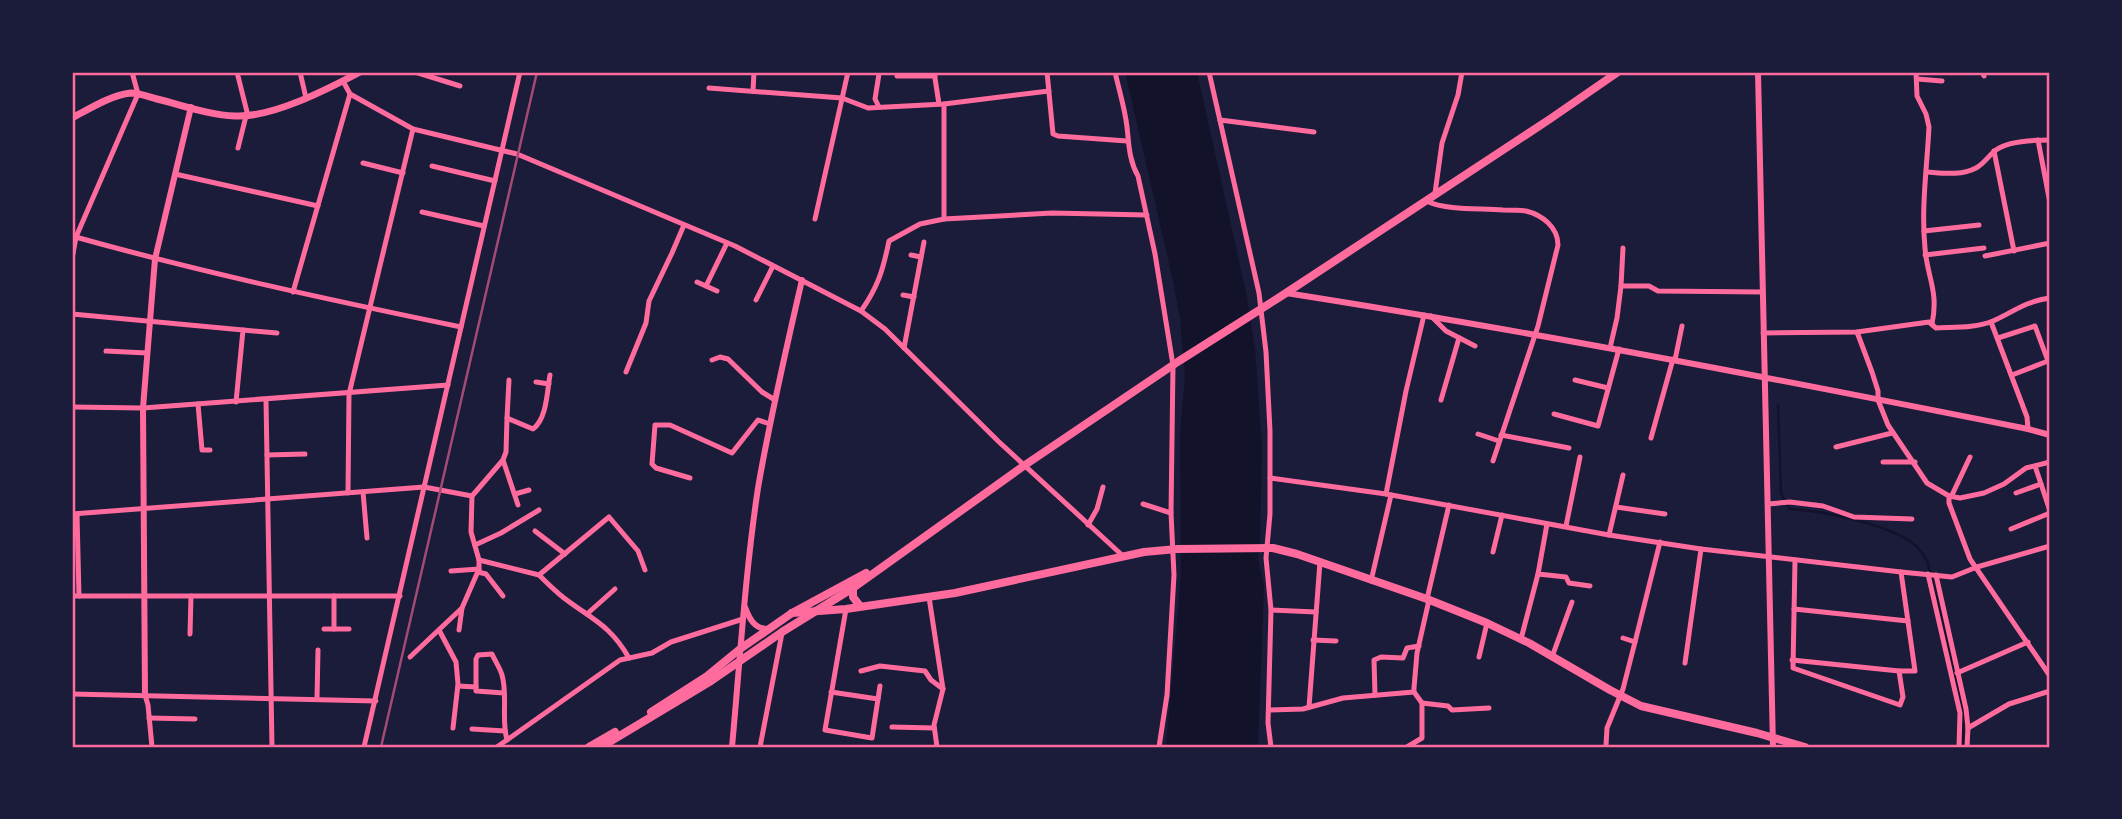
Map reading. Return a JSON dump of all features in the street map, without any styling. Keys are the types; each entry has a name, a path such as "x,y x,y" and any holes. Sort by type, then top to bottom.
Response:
{"main road":[{"path":"72,118 122,95 138,94 234,116 247,116 306,98 360,72"},
{"path":"589,747 707,676 792,614 853,588 1025,465 1176,363 1426,201 1614,73"},
{"path":"792,614 846,609 976,589 1123,556 1175,550 1280,550 1487,623 1641,705 1773,743 1805,747"},
{"path":"601,747 738,663 890,560"},
{"path":"853,588 853,597 860,606"},
{"path":"841,591 846,609"}],"street":[{"path":"72,259 74,236 138,94 132,72"},
{"path":"237,72 247,116 238,148"},
{"path":"300,72 306,98"},
{"path":"415,72 460,86"},
{"path":"364,747 520,72"},
{"path":"753,91 754,72"},
{"path":"815,219 848,72"},
{"path":"1047,72 1053,134 1127,141"},
{"path":"1115,72 1132,166 1138,176 1147,215 1176,363 1171,513 1175,550 1174,575 1167,695 1159,747"},
{"path":"1209,72 1268,372 1270,514 1264,548 1271,610 1270,747"},
{"path":"1435,193 1442,143 1458,95 1462,72"},
{"path":"1758,72 1773,743"},
{"path":"879,74 875,100 879,107"},
{"path":"897,76 935,74 942,104 944,219"},
{"path":"1932,324 1933,282 1925,255 1924,231 1929,127 1917,96 1916,75 1942,81"},
{"path":"343,81 350,94 413,129 502,149 585,182 727,243 861,311 885,330 1123,556"},
{"path":"709,88 842,98 868,108 942,104 1049,91"},
{"path":"293,292 350,94"},
{"path":"152,747 145,695 143,408 155,259 191,107"},
{"path":"1220,120 1314,132"},
{"path":"348,493 349,394 413,129"},
{"path":"2038,140 2050,203"},
{"path":"1927,172 1968,171 1976,168 1999,147 2050,140"},
{"path":"1994,151 2014,251"},
{"path":"363,163 403,173"},
{"path":"432,166 495,181"},
{"path":"175,174 318,206"},
{"path":"1426,201 1447,206 1526,211 1546,221 1558,237 1534,335 1493,461"},
{"path":"422,212 484,226"},
{"path":"861,311 875,291 883,271 889,241 920,224 944,219 1052,213 1147,215"},
{"path":"626,372 646,323 649,301 684,225"},
{"path":"1924,231 1979,225"},
{"path":"74,236 155,259 293,292 461,327"},
{"path":"904,348 924,242"},
{"path":"706,286 727,243"},
{"path":"1985,256 2050,243"},
{"path":"1610,348 1617,318 1623,248"},
{"path":"1925,255 1984,248"},
{"path":"911,255 921,257"},
{"path":"756,300 773,266"},
{"path":"732,747 738,663 744,647 741,634 758,491 802,280"},
{"path":"697,282 717,292"},
{"path":"1621,286 1649,286 1658,291 1763,292"},
{"path":"1286,293 1428,315 1674,359 2050,435"},
{"path":"903,295 914,297"},
{"path":"1763,333 1857,332 1929,322 1936,328 1961,327 1991,322 2017,307 2050,298"},
{"path":"72,314 277,333"},
{"path":"1428,315 1446,331 1475,346"},
{"path":"1371,581 1406,391 1428,315"},
{"path":"1991,322 2027,417 2028,429"},
{"path":"1651,438 1682,326"},
{"path":"1998,338 2035,326 2048,361 2012,375"},
{"path":"236,402 243,330"},
{"path":"1857,332 1875,381 1878,400 1892,433 1915,462 1927,483 1949,496 1961,498 1984,493 2004,484 2026,468 2050,463"},
{"path":"1441,400 1459,338"},
{"path":"1553,414 1598,426 1619,349"},
{"path":"106,351 147,353"},
{"path":"712,360 720,357 728,359 775,400"},
{"path":"507,418 533,429 537,427 541,420 550,375"},
{"path":"459,630 463,608 478,571 479,560 471,531 472,496 503,460 506,452 509,380"},
{"path":"1575,380 1608,388"},
{"path":"536,382 549,384"},
{"path":"72,407 143,408 448,385"},
{"path":"266,400 272,747"},
{"path":"198,404 202,450 210,450"},
{"path":"690,478 656,468 652,464 655,425 670,425 732,453 758,420 770,424"},
{"path":"1836,447 1892,433"},
{"path":"1478,435 1569,448"},
{"path":"267,454 305,454"},
{"path":"1566,527 1580,457"},
{"path":"1970,457 1952,495 1949,496 1949,503 1970,559 2050,676"},
{"path":"503,460 519,505"},
{"path":"1883,462 1915,462"},
{"path":"1578,466 1588,467"},
{"path":"2011,529 2050,512 2035,466"},
{"path":"1609,535 1623,475"},
{"path":"1270,478 1450,505 1546,524 1701,549 1928,575 1952,577 2050,546"},
{"path":"2016,493 2041,484"},
{"path":"79,596 75,514 424,487 472,496"},
{"path":"1088,524 1097,509 1103,487"},
{"path":"515,494 528,490"},
{"path":"363,492 367,538"},
{"path":"1562,496 1571,498"},
{"path":"1768,504 1790,502 1823,506 1854,517 1913,519"},
{"path":"1143,504 1171,513"},
{"path":"1407,747 1422,737 1422,704 1414,692 1419,646 1450,505"},
{"path":"1616,507 1665,514"},
{"path":"475,545 539,510"},
{"path":"1493,552 1502,515"},
{"path":"539,575 609,517 638,551 645,570"},
{"path":"1521,639 1538,574 1546,524"},
{"path":"535,531 565,554"},
{"path":"1606,745 1607,728 1620,695 1660,542"},
{"path":"1685,663 1701,549"},
{"path":"479,560 539,575 563,597 609,630 629,658"},
{"path":"1795,560 1793,668 1899,705 1903,697 1899,671"},
{"path":"1309,707 1320,562"},
{"path":"451,571 478,571 486,574 503,596"},
{"path":"1793,660 1915,671 1901,572"},
{"path":"1538,574 1566,578 1569,583 1590,586"},
{"path":"1928,575 1960,713 1959,747"},
{"path":"1936,575 1968,728 1966,747"},
{"path":"587,614 615,589"},
{"path":"72,596 400,596"},
{"path":"190,634 191,596"},
{"path":"334,596 334,629"},
{"path":"929,597 943,689 934,728 937,747"},
{"path":"1552,657 1572,602"},
{"path":"744,605 752,622 762,629 769,629"},
{"path":"410,657 463,608"},
{"path":"824,739 846,609"},
{"path":"1794,609 1908,621"},
{"path":"1271,610 1316,612"},
{"path":"497,747 620,660 652,653 671,642 743,620"},
{"path":"1479,657 1487,623"},
{"path":"324,629 349,629"},
{"path":"439,630 456,662 458,686 453,728"},
{"path":"760,747 782,632"},
{"path":"1623,638 1635,642"},
{"path":"1313,640 1336,641"},
{"path":"1951,674 2028,642"},
{"path":"744,647 755,648 765,644"},
{"path":"1375,695 1374,660 1381,657 1403,658 1407,648 1419,646"},
{"path":"317,699 318,650"},
{"path":"504,693 476,691 478,655 492,654 502,676 504,693 505,732 507,740"},
{"path":"861,671 880,666 925,671 931,680 943,689"},
{"path":"458,686 476,687"},
{"path":"825,730 875,738 880,686"},
{"path":"1968,728 2009,704 2050,691"},
{"path":"831,692 878,699"},
{"path":"1269,710 1309,707 1343,698 1414,692"},
{"path":"72,694 376,701"},
{"path":"1422,704 1448,706 1452,710 1489,708"},
{"path":"149,718 195,719"},
{"path":"892,727 934,728"},
{"path":"472,729 505,732"}],"shaded area":[{"path":"1125,72 1197,72 1247,297 1255,349 1262,448 1258,559 1264,586 1258,747 1166,747 1181,575 1180,435 1185,377 1174,285"}],"waterway":[{"path":"1778,405 1781,494 1790,509 1837,516 1889,531 1917,547 1928,563 1963,710 1963,747"}],"railway":[{"path":"381,747 537,72"}]}
